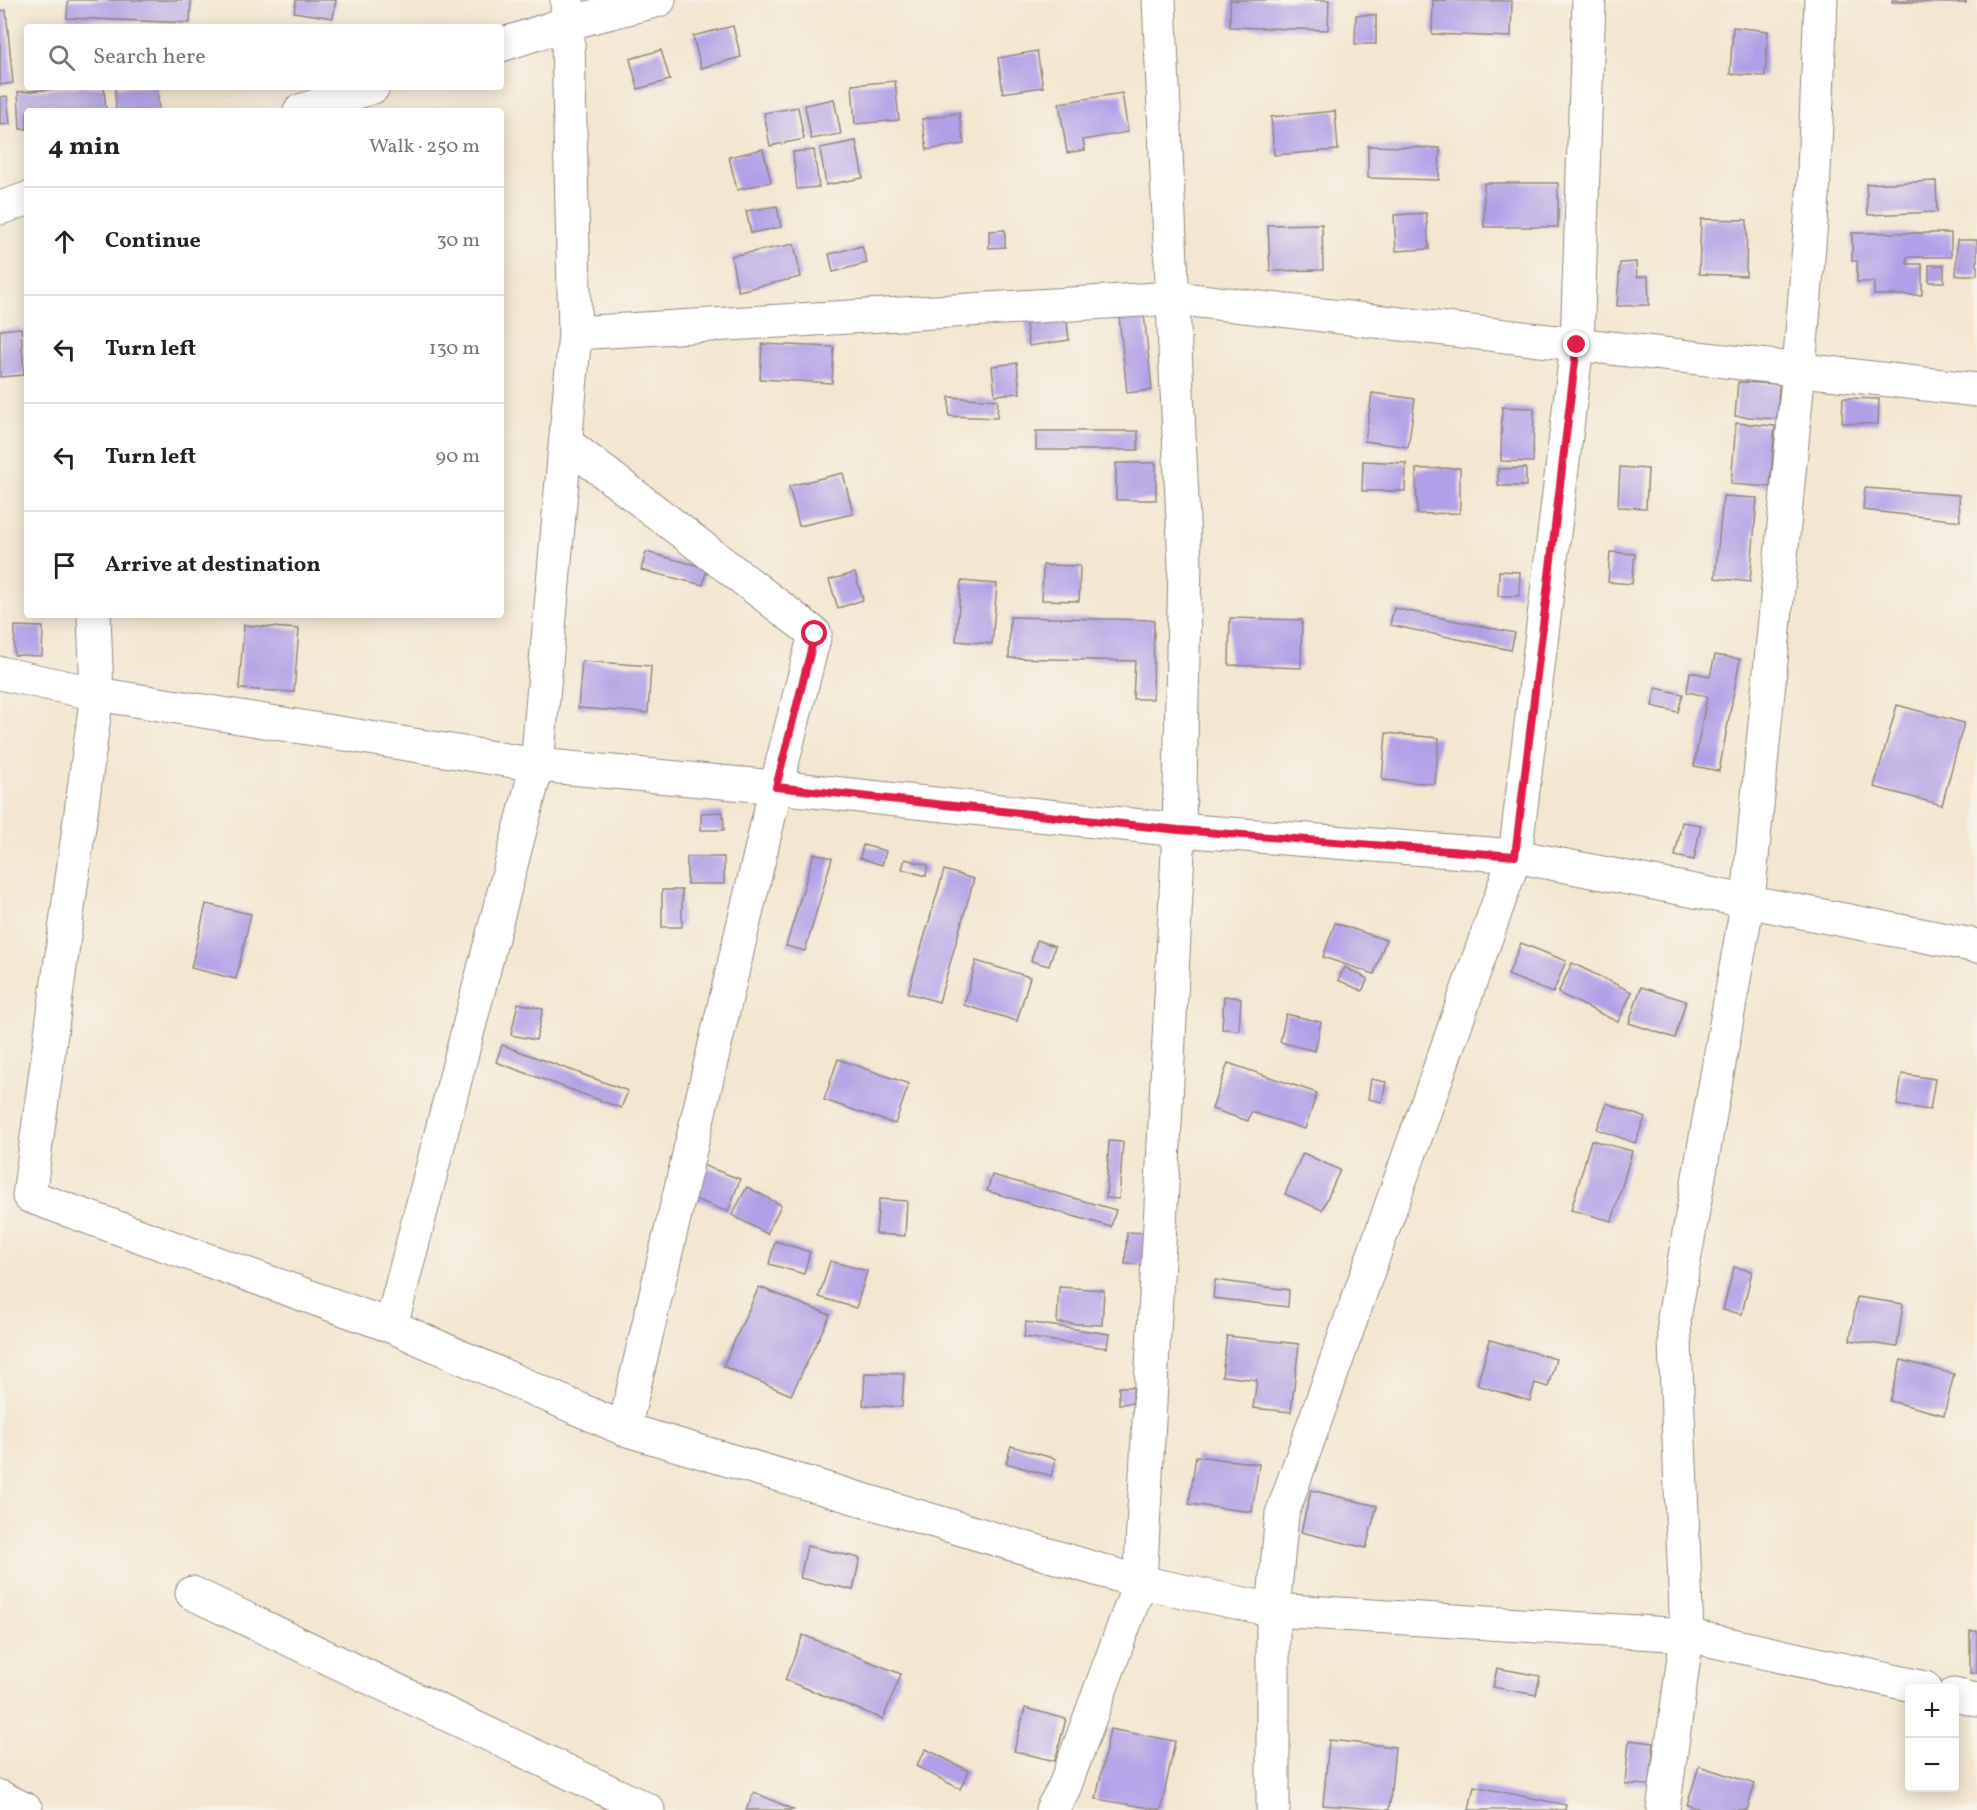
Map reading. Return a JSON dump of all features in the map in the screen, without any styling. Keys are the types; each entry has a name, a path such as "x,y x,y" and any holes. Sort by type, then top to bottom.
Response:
{"street":[{"path":"504,43 567,11 659,0"},
{"path":"1052,1810 1064,1788 1140,1582 1179,830 1185,565 1159,0"},
{"path":"1273,1810 1273,1610 1282,1514 1515,856 1577,345 1589,0"},
{"path":"1663,1810 1687,1635 1674,1318 1748,900 1814,196 1821,0"},
{"path":"391,1326 537,765 575,333 567,11"},
{"path":"309,108 364,90"},
{"path":"0,208 24,201"},
{"path":"575,333 1174,298 1977,390"},
{"path":"566,443 815,634 776,787 624,1429"},
{"path":"94,618 97,694 29,1196 391,1326 624,1429 1140,1582 1273,1610 1687,1635 1905,1684"},
{"path":"0,673 97,694 537,765 776,787 1179,830 1515,856 1977,946"},
{"path":"192,1593 648,1810"},
{"path":"1959,1696 1977,1700"},
{"path":"0,1797 26,1810"}],"building":[{"path":"68,0 191,0 190,23 67,18"},
{"path":"296,0 336,0 333,18 294,12"},
{"path":"1230,0 1329,0 1328,30 1230,27"},
{"path":"1433,0 1512,1 1511,37 1432,34"},
{"path":"1892,0 1966,0 1966,3 1892,2"},
{"path":"6,10 13,83 0,85 0,11"},
{"path":"1356,15 1376,15 1376,44 1355,44"},
{"path":"733,26 741,57 701,68 693,36"},
{"path":"1733,27 1768,31 1765,76 1730,74"},
{"path":"661,50 670,80 638,89 630,59"},
{"path":"1037,51 1043,87 1003,93 998,58"},
{"path":"895,81 899,120 855,124 852,85"},
{"path":"104,90 106,108 24,108 24,129 20,129 18,92"},
{"path":"115,90 157,90 159,108 116,108"},
{"path":"1122,93 1128,132 1083,140 1085,150 1067,153 1059,103"},
{"path":"7,96 10,124 0,125 0,97"},
{"path":"834,99 841,134 811,139 805,105"},
{"path":"798,107 804,139 770,146 764,113"},
{"path":"1335,111 1338,150 1274,155 1271,117"},
{"path":"959,113 964,144 927,150 922,119"},
{"path":"856,141 863,178 826,185 820,148"},
{"path":"1368,146 1440,148 1439,180 1368,178"},
{"path":"763,149 771,182 737,190 729,157"},
{"path":"814,150 819,187 797,189 793,152"},
{"path":"1936,181 1937,212 1868,215 1866,184"},
{"path":"1484,183 1558,183 1558,227 1484,227"},
{"path":"777,206 781,227 751,233 746,211"},
{"path":"1426,213 1429,249 1396,251 1394,215"},
{"path":"1701,219 1747,220 1746,276 1699,274"},
{"path":"1322,224 1323,270 1270,271 1268,225"},
{"path":"1005,230 1005,247 989,248 989,231"},
{"path":"1852,233 1951,233 1951,257 1907,257 1907,264 1922,264 1922,295 1874,295 1874,282 1857,282 1857,261 1852,261"},
{"path":"1957,240 1977,240 1977,275 1956,275"},
{"path":"794,244 801,277 738,291 731,256"},
{"path":"862,246 867,263 833,272 829,254"},
{"path":"1636,262 1637,277 1648,276 1649,305 1617,306 1620,263"},
{"path":"1929,265 1944,265 1944,282 1929,282"},
{"path":"1066,314 1069,340 1029,346 1025,319"},
{"path":"1144,314 1152,390 1127,393 1119,316"},
{"path":"21,328 24,375 0,377 0,330"},
{"path":"762,344 834,347 832,383 760,379"},
{"path":"1017,363 1020,393 995,395 992,366"},
{"path":"1738,382 1779,384 1777,419 1735,416"},
{"path":"1372,393 1415,399 1408,447 1365,441"},
{"path":"949,397 998,400 997,418 949,416"},
{"path":"1843,398 1879,399 1878,424 1842,423"},
{"path":"1502,407 1534,408 1533,462 1501,461"},
{"path":"1736,423 1775,426 1770,487 1731,484"},
{"path":"1036,431 1138,431 1138,450 1036,450"},
{"path":"1363,461 1406,463 1405,491 1362,491"},
{"path":"1116,463 1156,463 1156,500 1116,500"},
{"path":"1620,467 1648,469 1646,508 1618,507"},
{"path":"1460,468 1460,513 1417,514 1416,469"},
{"path":"1526,468 1526,486 1498,486 1498,469"},
{"path":"843,473 853,514 799,526 789,486"},
{"path":"1865,488 1959,495 1960,521 1863,510"},
{"path":"1723,496 1757,498 1750,582 1715,578"},
{"path":"646,552 707,568 703,585 641,570"},
{"path":"1610,552 1635,554 1632,584 1608,582"},
{"path":"1043,565 1080,566 1079,601 1042,600"},
{"path":"1499,571 1520,572 1519,596 1498,596"},
{"path":"855,573 863,600 838,608 829,580"},
{"path":"961,581 997,584 992,644 956,641"},
{"path":"1394,608 1515,633 1511,650 1390,625"},
{"path":"1010,617 1154,620 1153,699 1133,699 1135,661 1009,658"},
{"path":"1230,618 1302,620 1301,668 1229,665"},
{"path":"244,625 299,629 294,692 239,689"},
{"path":"15,626 43,627 42,656 14,655"},
{"path":"1715,655 1740,659 1719,771 1694,766 1707,696 1687,692 1690,672 1710,676"},
{"path":"582,661 651,666 648,713 578,708"},
{"path":"1656,688 1683,694 1678,712 1652,706"},
{"path":"1897,705 1964,723 1942,805 1874,787"},
{"path":"1386,733 1439,738 1435,784 1382,780"},
{"path":"723,812 724,830 701,830 701,813"},
{"path":"1682,822 1701,825 1694,860 1675,856"},
{"path":"863,845 886,851 882,865 860,858"},
{"path":"814,853 832,858 805,951 786,946"},
{"path":"687,857 724,857 724,884 687,884"},
{"path":"905,859 928,865 926,876 902,869"},
{"path":"944,870 974,879 939,1002 908,993"},
{"path":"662,890 682,890 682,927 662,927"},
{"path":"206,904 251,914 236,979 191,968"},
{"path":"1335,923 1386,940 1374,974 1323,957"},
{"path":"1037,940 1055,946 1049,966 1031,961"},
{"path":"1521,943 1566,961 1553,993 1508,975"},
{"path":"976,961 1030,977 1017,1021 964,1005"},
{"path":"1572,963 1632,992 1618,1022 1558,993"},
{"path":"1345,967 1368,979 1362,991 1338,980"},
{"path":"1641,987 1686,1001 1675,1038 1629,1023"},
{"path":"1224,996 1241,998 1239,1030 1222,1029"},
{"path":"518,1003 543,1009 536,1040 511,1035"},
{"path":"1286,1014 1321,1022 1315,1051 1280,1042"},
{"path":"502,1045 628,1091 621,1108 496,1062"},
{"path":"838,1059 909,1084 895,1124 824,1100"},
{"path":"1228,1063 1317,1093 1305,1129 1251,1112 1248,1121 1212,1109"},
{"path":"1902,1074 1935,1079 1930,1110 1897,1105"},
{"path":"1371,1079 1386,1082 1382,1102 1368,1099"},
{"path":"1607,1103 1645,1118 1635,1143 1597,1129"},
{"path":"1591,1140 1632,1151 1612,1221 1571,1210"},
{"path":"1109,1141 1123,1142 1119,1199 1106,1198"},
{"path":"1303,1153 1340,1170 1322,1210 1285,1194"},
{"path":"702,1165 740,1179 728,1212 692,1198"},
{"path":"992,1175 1116,1210 1111,1227 987,1191"},
{"path":"747,1187 781,1205 767,1234 732,1215"},
{"path":"879,1199 907,1201 905,1236 876,1234"},
{"path":"1127,1232 1146,1233 1144,1265 1125,1264"},
{"path":"775,1241 810,1252 804,1274 769,1264"},
{"path":"830,1261 867,1271 856,1308 819,1297"},
{"path":"1734,1267 1752,1271 1742,1314 1723,1310"},
{"path":"1215,1280 1289,1290 1288,1307 1213,1298"},
{"path":"759,1287 830,1315 791,1395 723,1366"},
{"path":"1059,1287 1104,1290 1102,1325 1057,1323"},
{"path":"1857,1297 1903,1304 1897,1347 1850,1340"},
{"path":"1026,1322 1109,1334 1107,1348 1024,1337"},
{"path":"1227,1336 1299,1344 1291,1412 1253,1408 1257,1380 1222,1376"},
{"path":"1490,1340 1556,1359 1548,1387 1535,1383 1530,1401 1477,1385"},
{"path":"1901,1360 1954,1374 1944,1415 1890,1401"},
{"path":"865,1373 904,1374 902,1407 863,1405"},
{"path":"1119,1387 1133,1387 1133,1403 1119,1404"},
{"path":"1011,1446 1056,1459 1051,1476 1006,1463"},
{"path":"1196,1456 1259,1464 1252,1512 1189,1504"},
{"path":"1311,1490 1377,1506 1366,1548 1301,1532"},
{"path":"807,1546 860,1558 853,1590 800,1578"},
{"path":"1970,1631 1977,1631 1977,1673 1970,1673"},
{"path":"803,1635 901,1674 883,1719 785,1680"},
{"path":"1497,1668 1540,1676 1536,1695 1493,1687"},
{"path":"1025,1708 1066,1719 1055,1761 1014,1751"},
{"path":"1110,1729 1175,1741 1161,1810 1096,1799"},
{"path":"1329,1740 1395,1747 1389,1810 1323,1805"},
{"path":"1629,1740 1654,1743 1650,1785 1625,1784"},
{"path":"926,1749 969,1771 960,1789 916,1766"},
{"path":"1699,1766 1755,1784 1747,1810 1703,1810 1687,1805"},
{"path":"1474,1786 1566,1805 1565,1810 1469,1810"},
{"path":"754,1792 794,1810 746,1810"}],"route":[{"path":"815,634 776,787 1179,830 1515,856 1577,345"}]}
